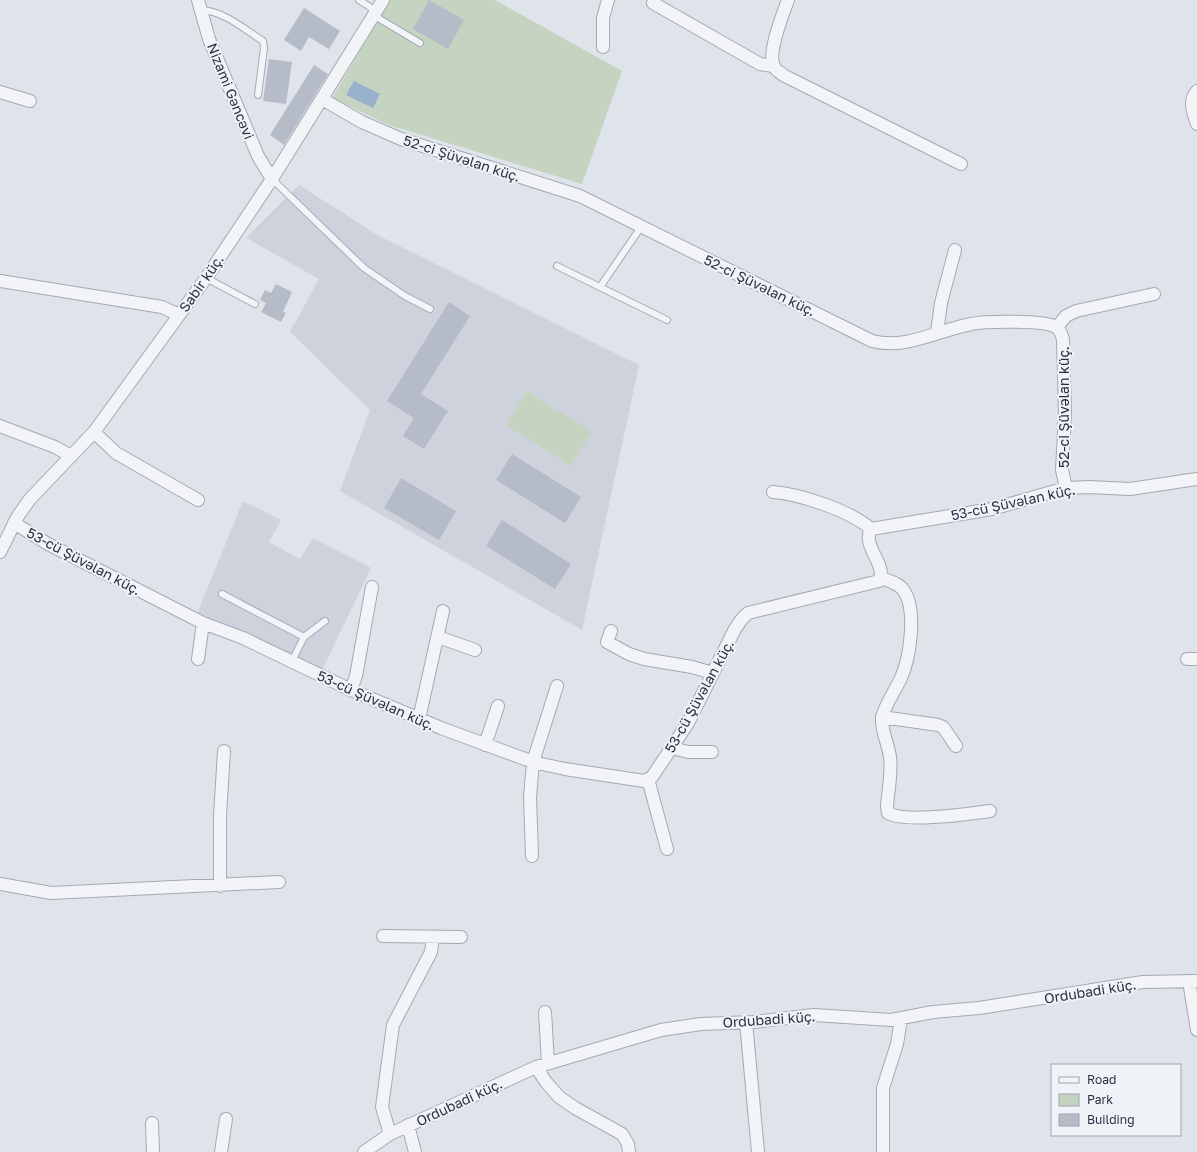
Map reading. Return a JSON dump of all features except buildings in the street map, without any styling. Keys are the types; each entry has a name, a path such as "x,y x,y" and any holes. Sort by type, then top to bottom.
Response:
{"street":[{"name":"Sabir küç.","path":"0,552 14,523 30,499 94,432 206,278 272,179 383,0"},
{"path":"603,47 603,18 608,0"},
{"path":"773,66 773,51 788,0"},
{"path":"653,3 760,64 773,66 783,75 961,164"},
{"name":"Nizami Gəncəvi","path":"200,5 209,39 254,149 262,166 272,179"},
{"path":"1197,91 1192,97 1191,105 1197,124"},
{"path":"0,92 30,101"},
{"name":"52-ci Şüvəlan küç.","path":"322,99 362,122 393,135 568,191 872,341 894,344 978,322 1039,322 1056,327 1061,333 1063,340 1065,413 1062,470 1066,488"},
{"path":"937,332 941,303 954,250"},
{"path":"0,281 162,306 179,315"},
{"path":"1056,327 1066,316 1076,311 1154,294"},
{"path":"0,426 55,447 71,456"},
{"path":"94,432 116,453 198,500"},
{"name":"53-cü Şüvəlan küç.","path":"871,529 992,509 1066,488 1089,487 1130,489 1197,479"},
{"path":"773,492 800,496 857,518 871,529 869,533 869,540 881,574 880,578 899,586 905,592 910,605 911,614 907,664 882,717 882,724 890,756 891,771 887,807 888,813 900,817 953,816 990,811"},
{"name":"53-cü Şüvəlan küç.","path":"14,523 48,544 203,623 243,638 351,690 419,719 533,762 638,781 648,779 672,748 688,723 735,629 748,613 875,584 880,578"},
{"path":"351,690 356,676 372,587"},
{"path":"419,719 443,611"},
{"path":"198,659 203,623"},
{"path":"611,631 607,642 629,654 714,672"},
{"path":"438,637 475,650"},
{"path":"532,856 530,797 533,762 557,686"},
{"path":"485,745 498,706"},
{"path":"882,717 938,725 943,727 956,746"},
{"path":"672,748 688,752 712,752"},
{"path":"220,886 220,809 224,751"},
{"path":"648,779 667,849"},
{"path":"0,884 51,893 280,882"},
{"path":"383,936 461,937"},
{"path":"390,1134 382,1107 393,1025 431,952 432,937"},
{"path":"1193,981 1197,1030"},
{"name":"Ordubadi küç.","path":"364,1152 390,1134 408,1125 536,1067 629,1038 676,1027 814,1016 882,1020 901,1019 932,1012 979,1008 1137,983 1193,981"},
{"path":"545,1012 548,1063"},
{"path":"883,1152 883,1088 897,1044 901,1019"},
{"path":"746,1022 758,1152"},
{"path":"536,1067 559,1097 575,1108 622,1134 628,1144 629,1152"},
{"path":"221,1152 226,1119"},
{"path":"152,1123 153,1152"},
{"path":"408,1125 415,1152"}],"lane":[{"path":"359,0 375,13 420,43"},
{"path":"200,5 221,14 263,41 264,48 258,95"},
{"path":"272,179 364,268 405,296 430,309"},
{"path":"600,287 641,227"},
{"path":"557,266 667,320"},
{"path":"206,278 255,304"},
{"path":"222,594 304,637"},
{"path":"292,661 304,637 325,621"}],"shaded area":[{"path":"299,185 379,236 639,365 582,630 340,491 370,410 290,332 319,279 246,238"},
{"path":"243,501 281,520 269,542 300,559 313,538 371,568 322,670 197,614"}],"green space":[{"path":"390,0 495,0 622,71 582,184 389,125 332,98"},
{"path":"527,391 592,432 571,466 506,425"}],"water":[{"path":"354,81 380,94 373,108 346,95"}]}
